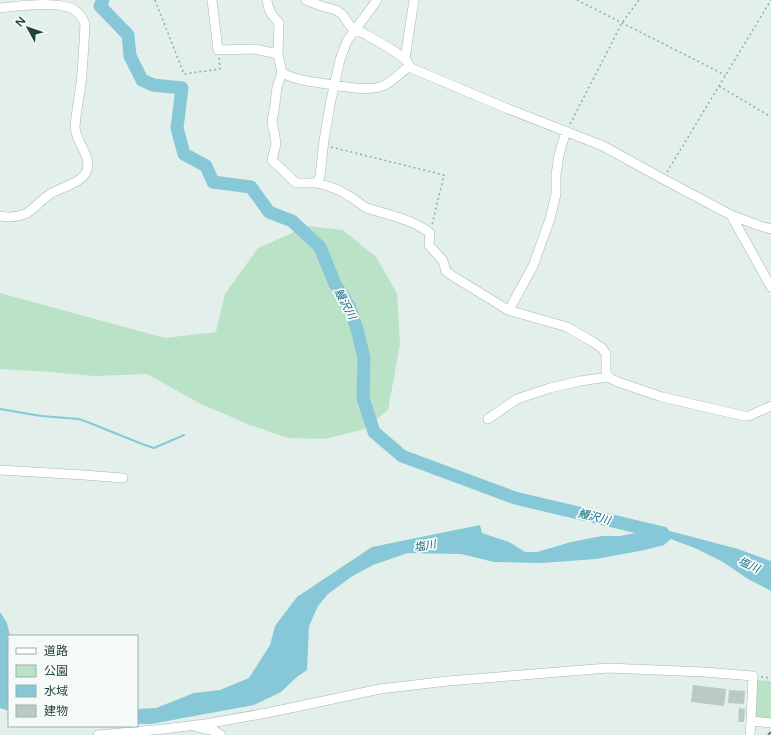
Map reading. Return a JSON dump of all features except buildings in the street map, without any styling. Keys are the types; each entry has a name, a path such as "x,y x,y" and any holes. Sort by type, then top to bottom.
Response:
{"street":[{"path":"212,0 218,50 255,49 278,54"},
{"path":"267,0 269,11 279,23 278,54 282,73 277,87 276,104 272,122 276,144 272,160 296,183 318,183 334,188 348,195 365,207 423,227 430,233 428,245 443,261 446,271 451,275 509,310 566,327 593,342 602,348 606,354 606,372 608,376 618,382 662,397 744,416 749,416 771,406"},
{"path":"306,0 336,10 342,14 351,27 391,49 407,62 411,68 603,146 731,215 771,229"},
{"path":"318,183 331,100 340,60 347,42 377,0"},
{"path":"282,73 290,78 334,85 364,88 384,85 395,78 407,62 414,0"},
{"path":"0,8 48,4 69,7 76,11 82,18 85,24 81,83 75,128 88,162 88,169 85,175 79,180 50,194 26,213 8,218 0,216"},
{"path":"509,310 533,266 550,219 556,194 556,175 559,155 566,131"},
{"path":"731,215 771,288"},
{"path":"488,418 524,396 580,381 608,376"},
{"path":"0,470 123,478"},
{"path":"98,735 190,726 267,713 380,689 448,681 608,668 704,672 754,676 750,735"},
{"path":"751,721 771,723"},
{"path":"190,726 215,731 221,735"}],"path":[{"path":"155,0 184,74 220,69 218,50"},
{"path":"577,0 725,75"},
{"path":"566,131 622,23 639,0"},
{"path":"663,179 771,0"},
{"path":"719,86 771,117"},
{"path":"323,145 444,175 430,233"},
{"path":"754,676 771,678"}],"green space":[{"path":"308,226 343,230 376,257 397,293 400,344 388,410 364,429 325,439 288,438 250,425 201,404 147,374 95,376 0,369 0,293 165,338 216,332 225,294 258,248"},
{"path":"756,680 771,681 771,719 754,719"}],"water":[{"name":"塩川","path":"480,525 482,533 509,542 525,552 537,552 571,542 602,536 620,536 641,532 651,526 738,549 771,561 771,591 748,579 723,562 697,549 671,539 664,545 645,550 596,559 542,563 494,562 461,554 408,553 373,565 351,577 328,594 318,606 309,626 307,670 298,676 281,692 254,705 151,724 138,724 138,709 156,708 194,693 220,690 249,678 270,645 275,626 297,597 372,547"},
{"path":"0,612 7,623 10,635 8,635 8,711 0,708"}],"waterway":[{"name":"鰻沢川","path":"103,0 100,6 128,35 130,56 142,80 153,85 182,88 177,128 184,154 206,166 213,182 251,187 269,212 292,221 320,247 335,284 349,306 357,329 364,358 363,398 374,432 402,456 515,498 663,533"},
{"path":"0,409 41,416 79,419 154,448 184,435"}],"railway":[{"path":"768,735 771,732"}]}
